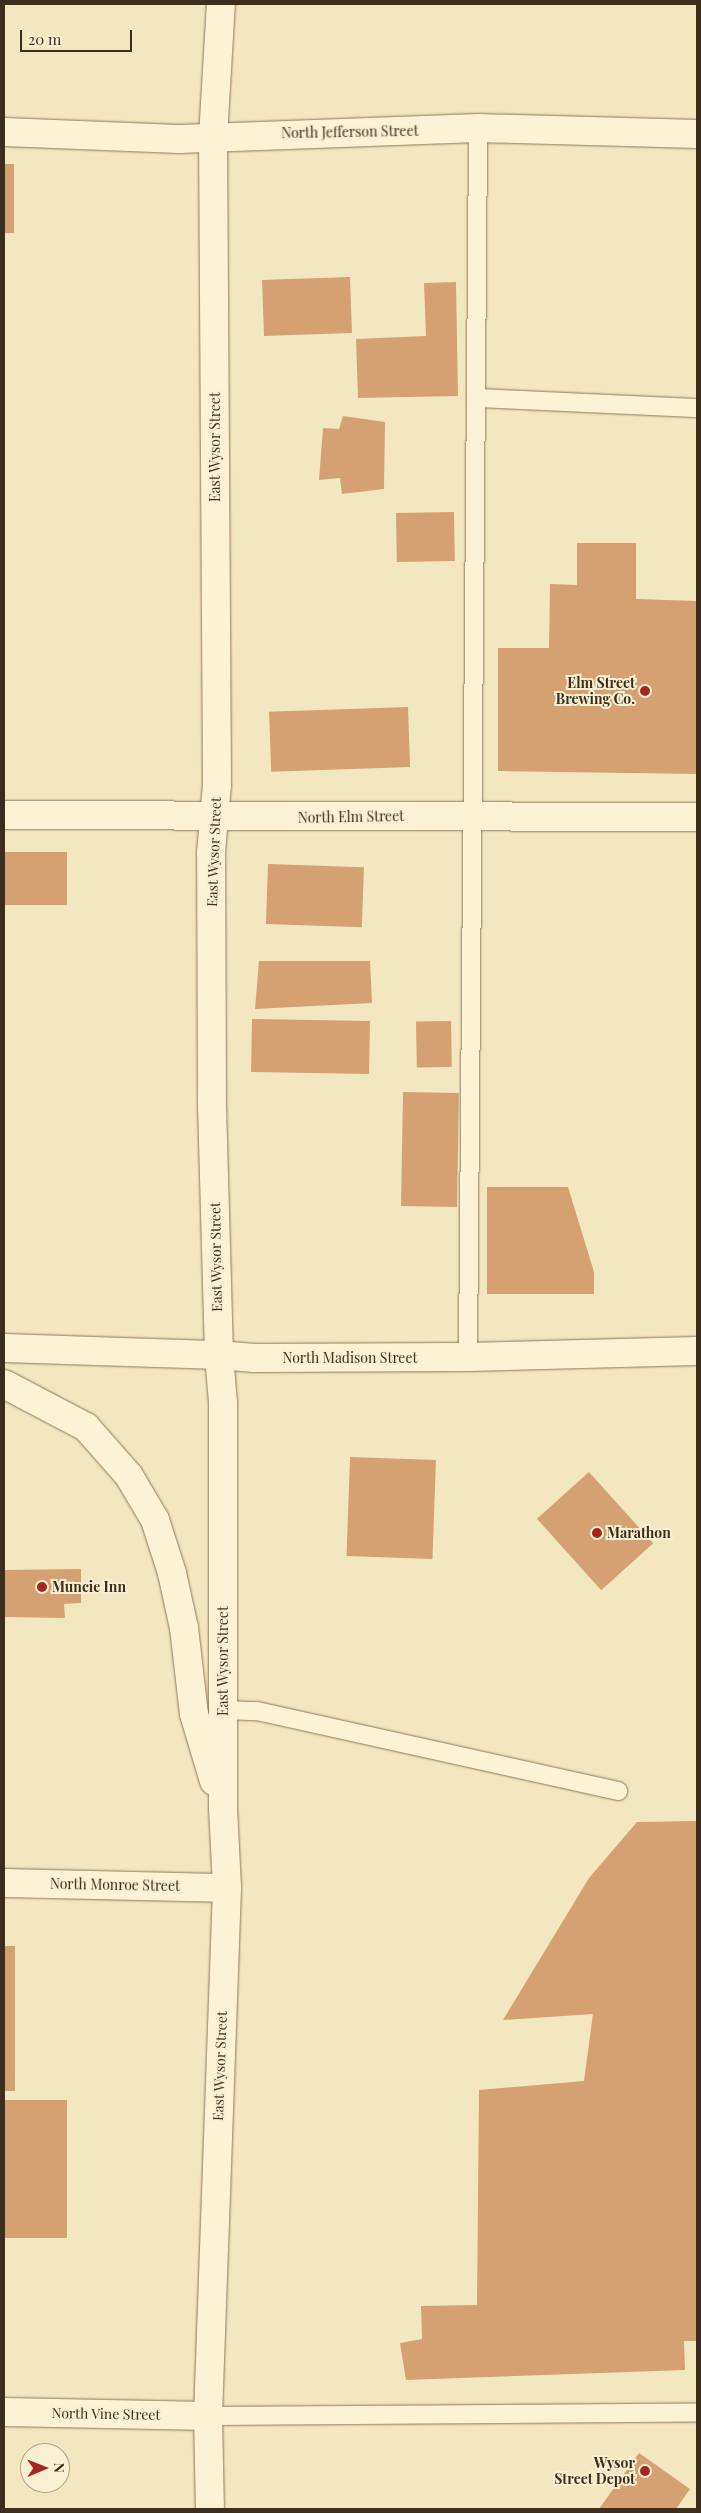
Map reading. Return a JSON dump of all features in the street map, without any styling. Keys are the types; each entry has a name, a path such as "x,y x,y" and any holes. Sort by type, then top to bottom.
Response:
{"street":[{"name":"East Wysor Street","path":"210,2509 208,2416 227,1888 223,1808 222,1403 212,1108 211,853 217,775 213,137 221,4"},
{"name":"North Jefferson Street","path":"4,132 213,137 478,128 697,134"},
{"name":"North Elm Street","path":"4,815 697,817"},
{"name":"North Madison Street","path":"4,1348 219,1355 254,1358 468,1357 697,1351"},
{"path":"4,1384 86,1427 129,1476 155,1520 172,1573 182,1619 194,1714 223,1808"},
{"name":"North Monroe Street","path":"4,1883 227,1888"},
{"name":"North Vine Street","path":"4,2412 208,2416"}],"lane":[{"path":"468,1357 478,128"},
{"path":"476,398 697,408"},
{"path":"223,1710 257,1711 618,1791"},
{"path":"208,2416 697,2413"}],"building":[{"path":"4,164 14,164 14,233 4,233"},
{"path":"350,277 352,333 264,336 262,280"},
{"path":"456,282 458,396 358,398 356,339 426,336 424,283"},
{"path":"343,416 385,422 384,489 342,494 340,478 319,480 323,428 339,429"},
{"path":"454,512 455,561 397,562 396,513"},
{"name":"Elm Street Brewing Co.","path":"577,543 636,543 636,599 697,601 697,774 498,771 498,648 549,648 550,584 577,585"},
{"path":"408,707 410,767 271,772 269,712"},
{"path":"4,852 67,852 67,905 4,905"},
{"path":"268,864 364,867 362,927 266,924"},
{"path":"259,961 370,961 372,1003 255,1009"},
{"path":"252,1019 370,1021 369,1074 251,1072"},
{"path":"451,1021 452,1067 417,1068 416,1022"},
{"path":"403,1092 459,1093 457,1207 401,1206"},
{"path":"487,1187 568,1187 594,1272 594,1294 487,1294"},
{"path":"350,1457 436,1460 432,1559 347,1556"},
{"name":"Marathon","path":"589,1472 653,1543 601,1590 537,1519"},
{"name":"Muncie Inn","path":"81,1569 81,1603 64,1604 65,1618 4,1617 4,1570"},
{"path":"697,1821 697,2341 684,2341 685,2370 406,2380 400,2343 422,2339 421,2306 477,2305 479,2090 584,2081 593,2014 503,2020 589,1878 637,1822"},
{"path":"4,1946 15,1946 15,2091 4,2091"},
{"path":"4,2100 67,2100 67,2238 4,2238"},
{"name":"Wysor Street Depot","path":"639,2453 690,2489 676,2509 599,2509"}],"place":[{"name":"Elm Street Brewing Co.","path":"645,691"},
{"name":"Marathon","path":"597,1533"},
{"name":"Muncie Inn","path":"42,1587"},
{"name":"Wysor Street Depot","path":"645,2471"}]}
